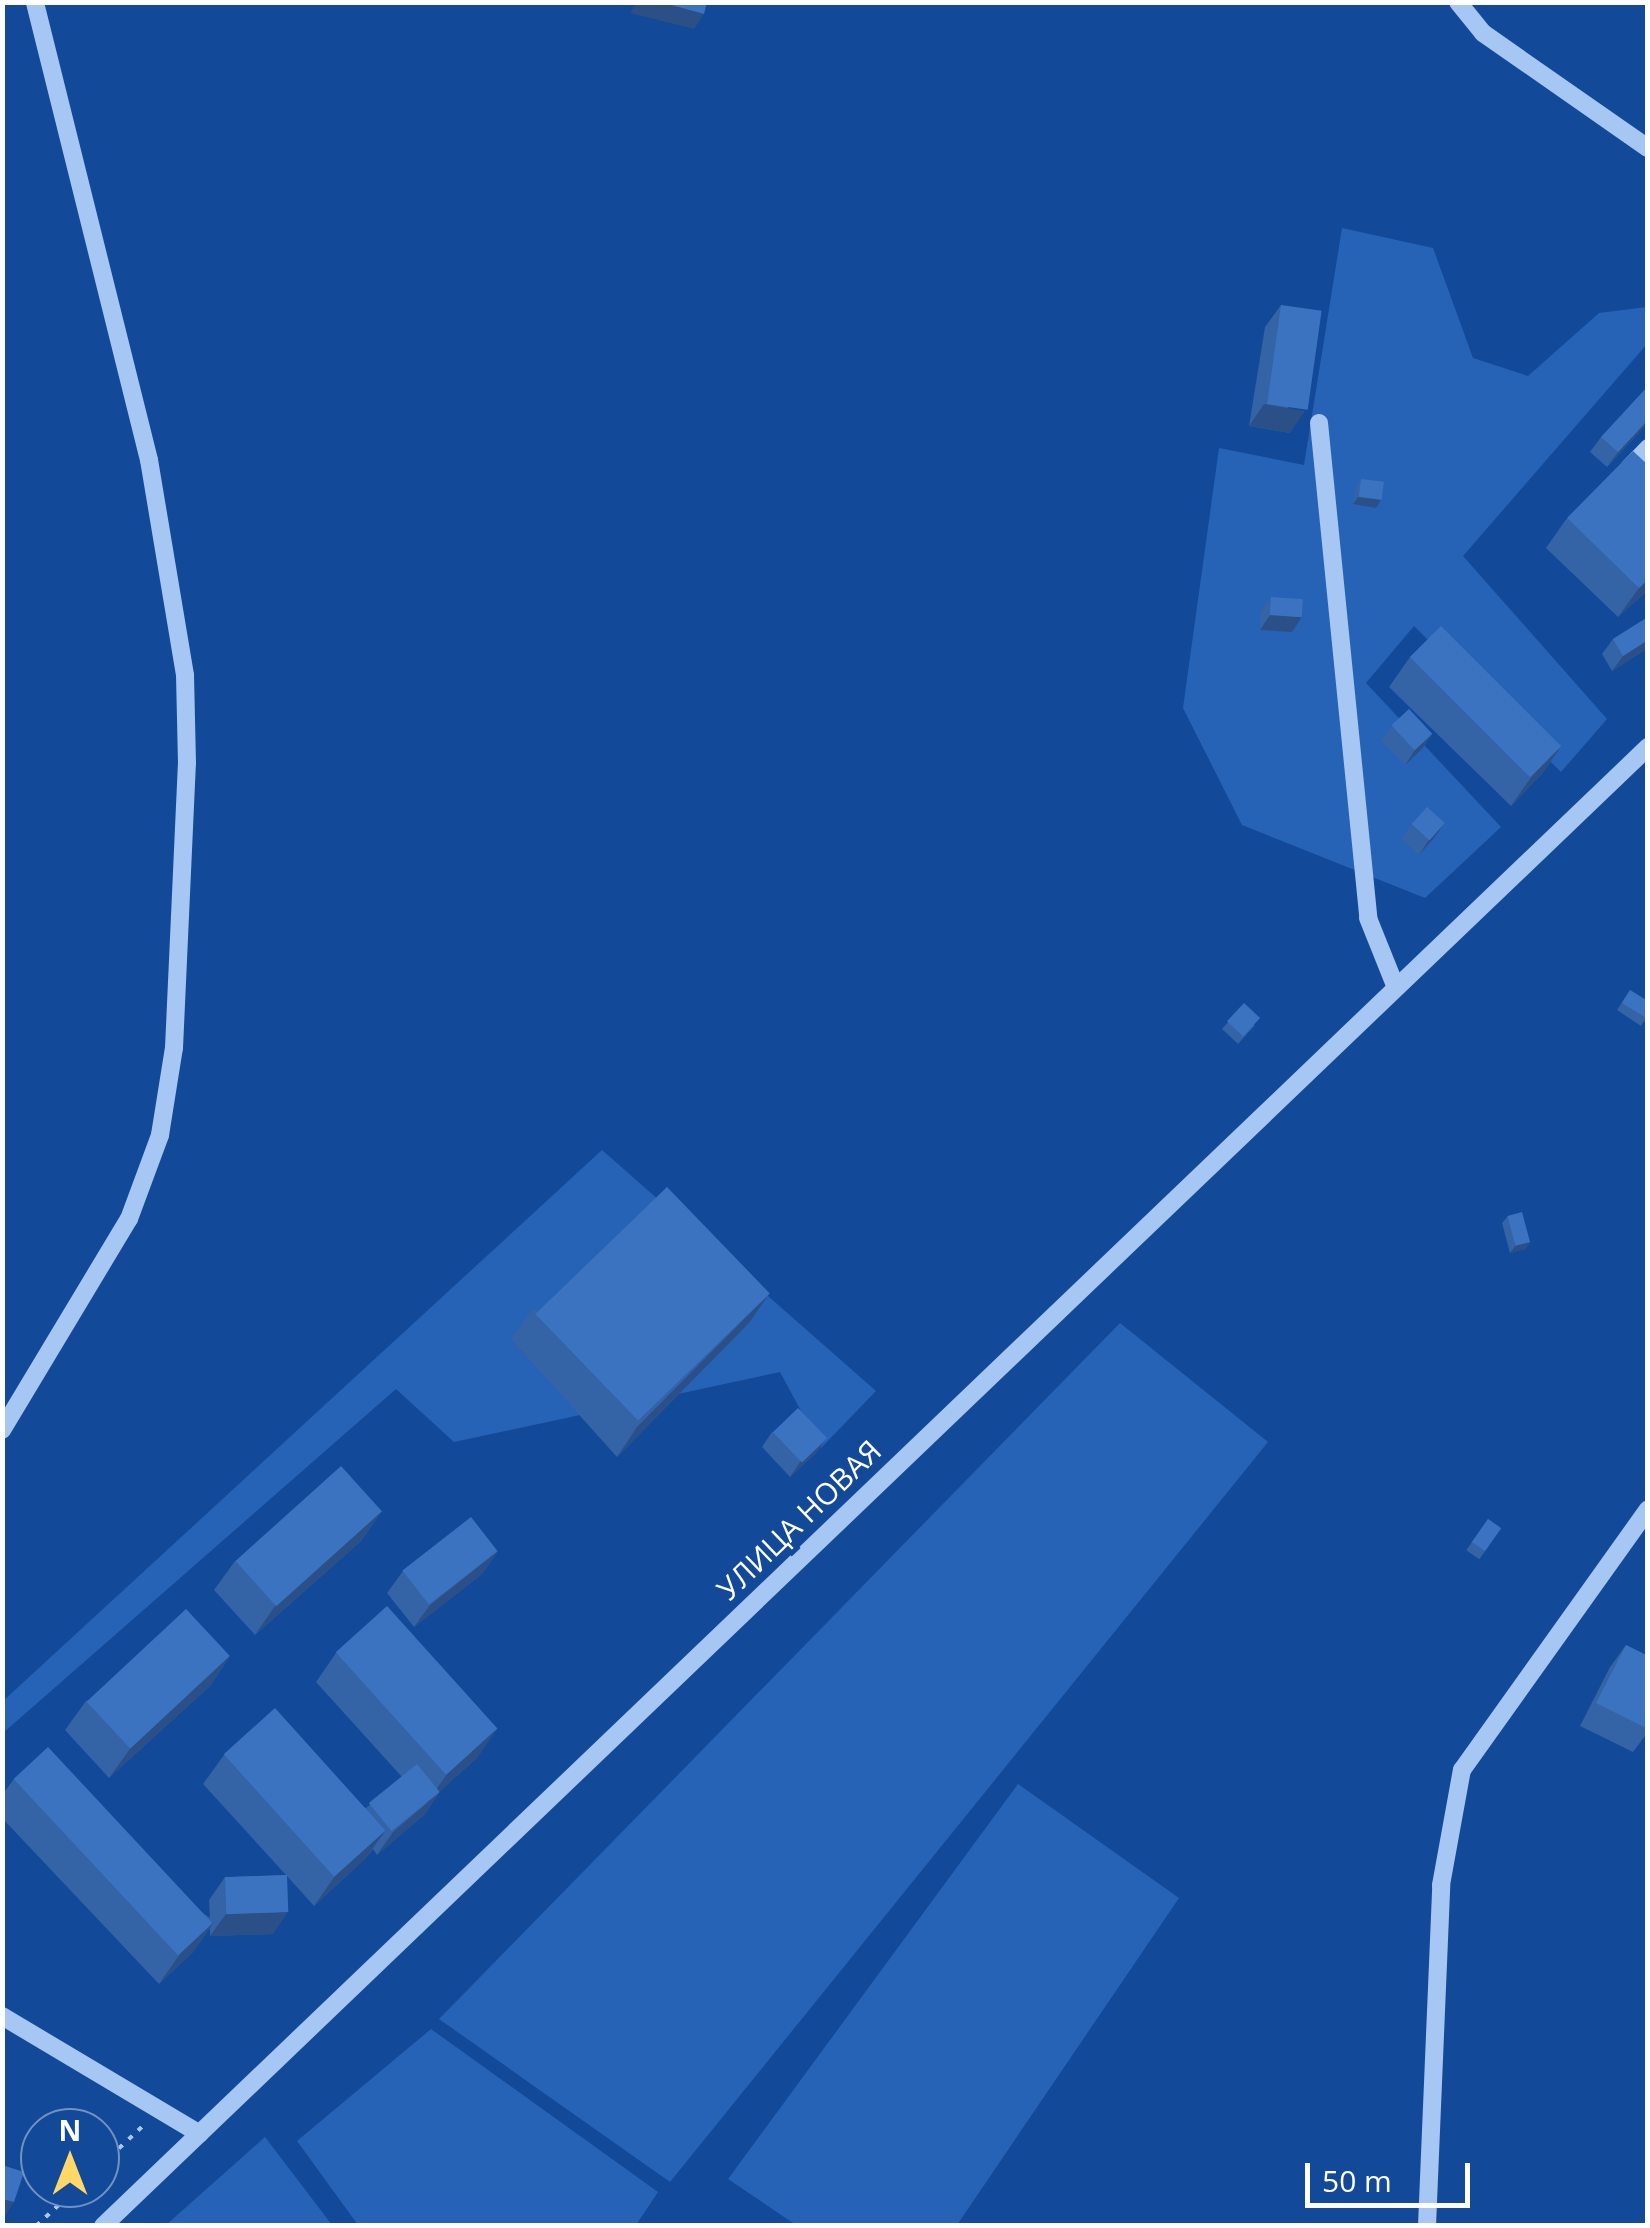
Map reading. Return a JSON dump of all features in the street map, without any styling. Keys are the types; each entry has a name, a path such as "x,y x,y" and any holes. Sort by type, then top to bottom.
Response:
{"street":[{"path":"2,1430 129,1219 160,1134 174,1048 187,763 185,675 148,460 35,2"},
{"path":"1458,2 1482,33 1648,148"},
{"path":"1319,424 1368,918 1396,985"},
{"path":"1629,468 1648,448"},
{"name":"УЛИЦА НОВАЯ","path":"103,2226 1648,747"},
{"path":"1426,2226 1440,1885 1462,1770 1648,1509"},
{"path":"2,2016 200,2134"}],"path":[{"path":"120,2147 160,2110"},
{"path":"36,2226 55,2208"}],"shaded area":[{"path":"1342,228 1433,248 1473,358 1528,376 1599,313 1647,307 1647,344 1463,556 1607,719 1561,772 1414,626 1366,683 1501,827 1425,898 1242,825 1183,708 1219,448 1304,465"},
{"path":"602,1150 876,1391 821,1448 780,1372 454,1442 396,1389 3,1733 3,1701"},
{"path":"1120,1323 1268,1442 670,2182 439,2019"},
{"path":"1018,1784 1179,1898 957,2225 796,2225 728,2179"},
{"path":"431,2029 658,2192 636,2225 358,2225 297,2141"},
{"path":"265,2137 332,2225 166,2225"}],"building":[{"path":"660,2 707,2 704,14"},
{"path":"1281,305 1322,311 1308,410 1267,404"},
{"path":"1648,386 1648,420 1618,452 1601,437"},
{"path":"1633,451 1648,465 1648,580 1639,588 1567,518"},
{"path":"1361,479 1384,482 1382,500 1359,497"},
{"path":"1271,597 1303,599 1302,617 1270,615"},
{"path":"1648,617 1648,640 1623,656 1613,639"},
{"path":"1441,626 1561,746 1530,777 1410,657"},
{"path":"1409,709 1432,734 1415,750 1391,725"},
{"path":"1427,807 1445,823 1429,840 1412,824"},
{"path":"1630,990 1648,1001 1646,1018 1622,1003"},
{"path":"1244,1003 1260,1018 1243,1036 1227,1021"},
{"path":"667,1187 770,1293 638,1421 535,1314"},
{"path":"1522,1212 1530,1242 1516,1246 1508,1216"},
{"path":"798,1408 827,1438 802,1463 773,1432"},
{"path":"341,1466 382,1511 276,1606 235,1561"},
{"path":"471,1517 497,1551 429,1604 402,1571"},
{"path":"1488,1519 1501,1528 1485,1551 1472,1542"},
{"path":"387,1606 497,1729 446,1775 336,1652"},
{"path":"186,1609 230,1656 130,1749 87,1702"},
{"path":"1626,1645 1648,1656 1648,1729 1596,1703"},
{"path":"275,1708 385,1831 334,1877 224,1754"},
{"path":"48,1747 212,1923 178,1955 14,1779"},
{"path":"417,1764 440,1792 391,1831 369,1803"},
{"path":"287,1875 288,1912 226,1914 225,1877"},
{"path":"2,2165 20,2171 20,2184 14,2202 2,2199"}]}
